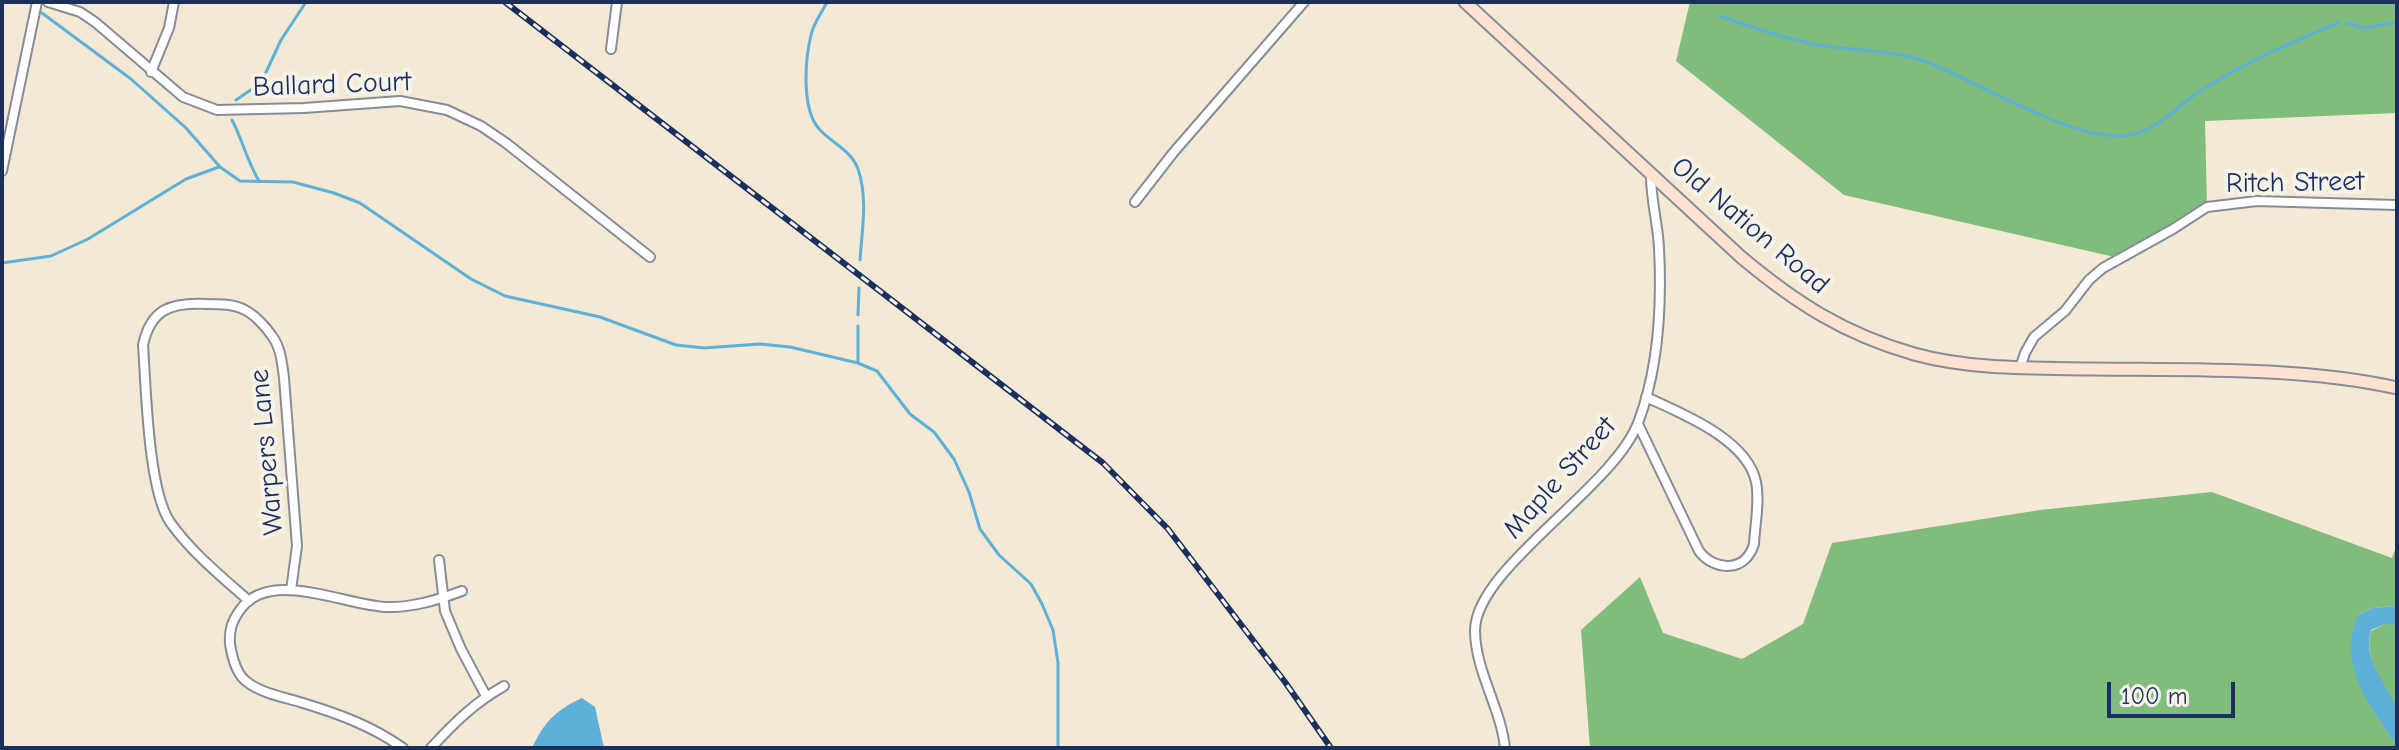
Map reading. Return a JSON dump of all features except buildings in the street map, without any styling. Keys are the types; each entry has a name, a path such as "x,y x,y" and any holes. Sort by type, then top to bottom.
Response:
{"main road":[{"name":"Old Nation Road","path":"1471,4 1651,176 1781,290 1836,324 1915,354 1950,362 2020,368 2275,373 2397,388"}],"street":[{"path":"2,171 37,2"},
{"name":"Ballard Court","path":"48,2 80,12 183,97 217,110 400,101 447,110 481,126 506,143 650,257"},
{"path":"151,72 169,28 174,2"},
{"path":"611,49 617,2"},
{"path":"1135,202 1182,142 1304,2"},
{"name":"Maple Street","path":"1505,748 1477,649 1475,634 1478,612 1513,564 1621,452 1638,424 1659,322 1659,246 1651,176"},
{"name":"Ritch Street","path":"2020,368 2034,337 2065,311 2089,280 2103,268 2207,207 2257,201 2397,205"},
{"name":"Warpers Lane","path":"249,601 186,541 169,520 158,493 143,345 146,329 157,315 170,306 188,303 227,305 245,310 274,337 279,350 285,393 297,546 291,590"},
{"path":"1638,424 1699,551 1712,564 1738,564 1752,552 1754,544 1756,484 1747,462 1740,452 1716,433 1646,397"},
{"path":"439,560 445,611 486,696"},
{"path":"403,748 365,725 261,691 243,679 231,652 229,632 234,618 249,601 281,589 385,607 409,606 462,591"},
{"path":"431,748 458,718 504,686"}],"green space":[{"path":"1690,2 2397,2 2397,113 2205,121 2207,207 2119,258 1844,195 1676,61"},
{"path":"2212,492 2392,558 2397,544 2397,606 2372,608 2358,615 2374,711 2397,748 1590,748 1581,630 1640,577 1663,633 1742,659 1803,624 1832,543 2040,510"},
{"path":"2385,624 2397,624 2397,709 2376,672 2370,652 2371,631"}],"water":[{"path":"2397,606 2397,624 2385,624 2371,630 2369,641 2372,661 2396,707 2397,745 2358,682 2351,654 2351,639 2358,615 2372,608"},
{"path":"582,698 595,707 604,748 532,748 552,718"}],"waterway":[{"path":"236,100 261,83 281,40 306,2"},
{"path":"827,2 811,35 806,71 807,98 820,130 846,152 858,169 864,203 860,260"},
{"path":"42,13 131,79 186,128 220,167 240,181 293,182 360,203 471,279 505,296 600,317 676,345 704,348 760,344 790,347 858,363 877,371 910,414 934,432 954,459 969,492 980,529 999,555 1031,584 1042,604 1053,630 1058,663 1058,748"},
{"path":"1720,16 1825,46 1915,58 2056,122 2109,136 2131,135 2149,128 2231,73 2338,23"},
{"path":"2345,23 2365,28 2397,22"},
{"path":"232,120 259,181"},
{"path":"2,263 51,256 88,239 186,179 219,167"},
{"path":"858,315 859,288"},
{"path":"858,326 858,363"}],"railway":[{"path":"505,2 1103,463 1168,529 1285,682 1331,748"}]}
